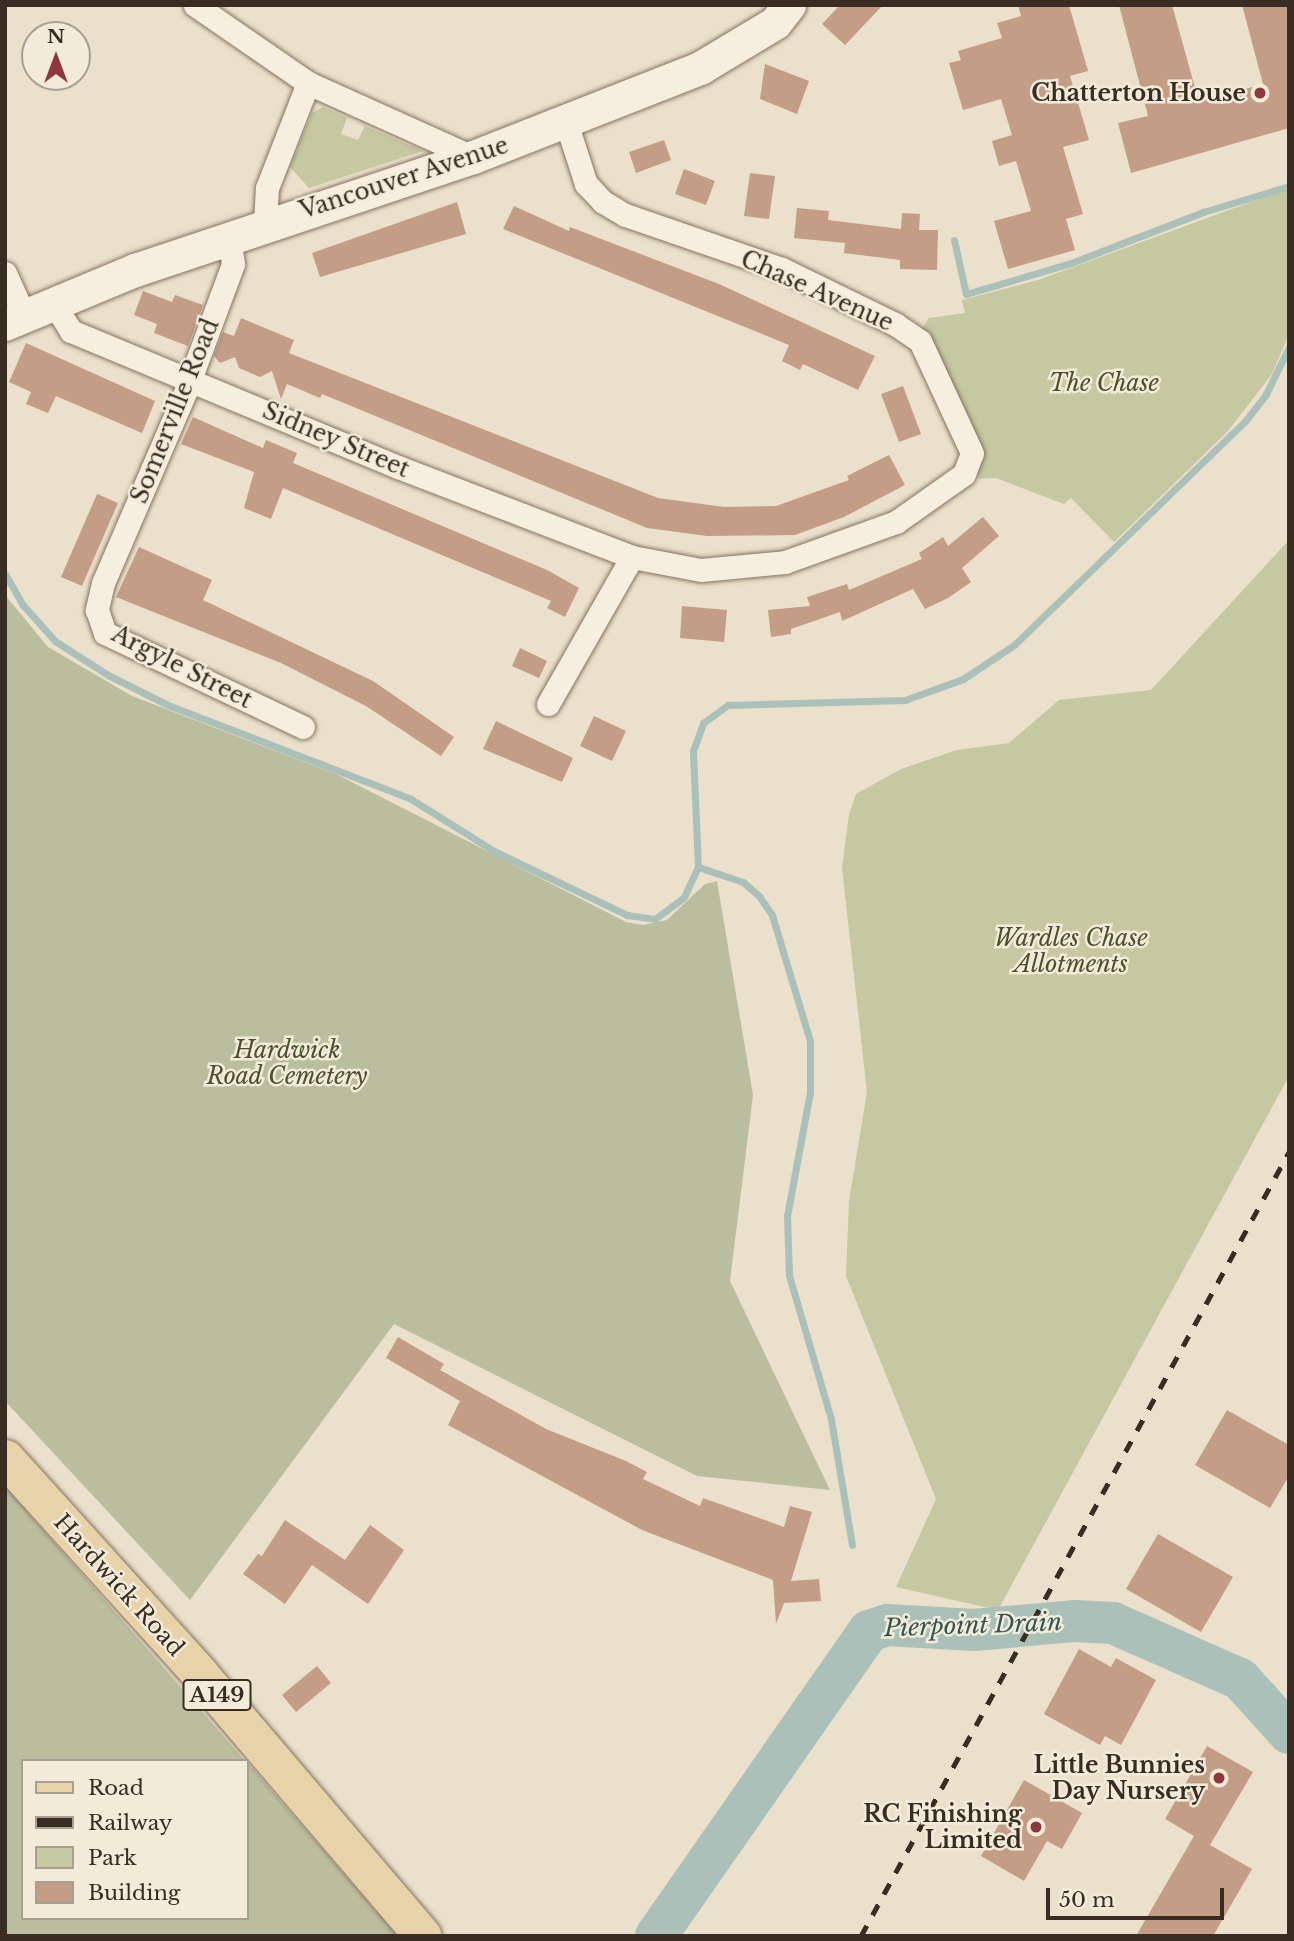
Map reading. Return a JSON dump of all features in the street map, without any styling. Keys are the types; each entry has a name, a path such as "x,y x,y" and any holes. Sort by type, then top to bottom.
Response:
{"main road":[{"name":"Vancouver Avenue","path":"28,315 229,236 473,157 700,68 775,23 789,5"},
{"name":"Hardwick Road","path":"5,1458 199,1673 423,1936"}],"street":[{"path":"195,5 308,83 473,157"},
{"path":"265,224 267,188 308,83"},
{"name":"Chase Avenue","path":"566,122 586,184 603,202 625,215 782,270 895,324 920,341 972,453"},
{"name":"Somerville Road","path":"103,583 190,379 233,264 229,236"},
{"name":"Sidney Street","path":"5,273 28,315 190,379 398,467 632,557 702,570 785,562 834,548 896,522 946,491 964,474 972,453"},
{"path":"548,704 632,557"},
{"name":"Argyle Street","path":"103,583 97,610 106,634 303,727"}],"green space":[{"path":"323,107 347,118 341,134 358,140 365,126 423,151 309,188 290,167 312,113"},
{"name":"The Chase","path":"1289,188 1289,334 1272,374 1228,431 1114,542 1071,498 1064,504 996,478 980,479 920,332 929,318 965,313 962,300 1038,280"},
{"name":"Wardles Chase Allotments","path":"1289,540 1289,1076 998,1610 896,1587 936,1499 846,1276 849,1201 867,1092 842,868 849,814 856,794 901,769 957,750 1009,743 1059,700 1151,690"},
{"name":"Hardwick Road Cemetery","path":"5,595 48,647 132,696 336,774 626,922 643,925 667,920 705,884 717,881 753,1095 730,1281 830,1490 697,1476 394,1324 190,1600 5,1401"},
{"path":"5,1486 243,1759 21,1759 21,1920 248,1920 248,1763 398,1936 5,1936"}],"building":[{"path":"840,5 883,5 845,45 822,24"},
{"path":"1018,5 1069,5 1088,71 1070,76 1089,140 1063,147 1083,214 1066,219 1075,250 1008,269 994,221 1031,211 1016,161 999,166 992,141 1012,135 1001,99 963,110 949,63 961,60 958,51 1002,38 997,23 1021,16"},
{"name":"Chatterton House","path":"1119,5 1172,5 1199,102 1263,84 1242,5 1289,5 1289,128 1131,173 1118,123 1148,116"},
{"path":"765,64 809,81 797,114 760,99"},
{"path":"664,140 671,160 636,173 629,152"},
{"path":"684,169 715,181 706,205 675,194"},
{"path":"750,173 775,176 769,219 744,216"},
{"path":"457,202 466,234 320,277 312,253"},
{"path":"514,206 569,231 570,227 719,284 875,356 858,390 803,364 800,370 782,361 789,345 503,229"},
{"path":"797,208 829,211 828,220 901,229 902,213 920,214 919,230 938,230 937,270 900,269 900,260 844,253 845,243 794,238"},
{"path":"143,291 172,302 175,295 203,305 188,346 154,333 157,324 134,315"},
{"path":"241,318 294,340 289,353 658,498 724,507 776,506 849,480 847,476 889,455 905,485 844,517 795,535 707,536 647,528 322,394 320,398 287,384 281,399 272,371 260,377 239,368 235,357 220,363 214,356 223,332 234,336"},
{"path":"26,343 155,401 142,433 56,396 48,413 26,404 31,392 9,382"},
{"path":"903,386 921,434 899,442 881,394"},
{"path":"193,417 263,448 266,440 297,453 293,463 547,570 579,588 565,617 547,608 551,601 283,488 271,519 244,508 254,472 181,444"},
{"path":"97,494 118,503 82,586 61,577"},
{"path":"983,517 999,536 962,568 971,582 948,598 925,609 913,589 842,621 840,612 791,629 791,634 771,637 768,610 810,606 807,597 847,584 849,590 922,559 919,553 943,537 948,546"},
{"path":"139,547 212,580 203,600 373,681 454,737 441,756 366,706 281,663 116,597"},
{"path":"682,606 727,610 724,642 680,638"},
{"path":"520,648 547,661 539,678 512,666"},
{"path":"594,716 626,731 612,761 580,746"},
{"path":"496,721 573,758 562,782 483,749"},
{"path":"398,1337 444,1364 440,1370 546,1429 626,1461 647,1472 643,1479 700,1506 703,1498 784,1527 790,1506 812,1512 791,1581 819,1579 821,1601 784,1603 776,1624 773,1580 642,1530 448,1425 460,1401 386,1358"},
{"path":"1227,1410 1289,1445 1289,1476 1270,1508 1195,1465"},
{"path":"285,1520 345,1560 370,1525 404,1550 368,1604 312,1565 285,1604 243,1574 258,1554 262,1556"},
{"path":"1158,1534 1233,1577 1201,1632 1126,1589"},
{"path":"1079,1649 1111,1667 1116,1658 1156,1680 1121,1745 1105,1736 1100,1745 1044,1714"},
{"path":"317,1666 331,1683 296,1712 282,1695"},
{"path":"1207,1746 1253,1772 1210,1845 1252,1869 1213,1936 1136,1936 1194,1836 1165,1819"},
{"name":"RC Finishing Limited","path":"1024,1780 1082,1813 1062,1849 1047,1841 1024,1881 981,1856"}],"waterway":[{"path":"954,240 966,294 1071,263 1203,212 1289,186"},
{"path":"852,1545 831,1419 789,1275 787,1216 810,1092 810,1041 772,915 759,896 743,882 698,867 693,751 703,723 728,705 905,700 963,679 1014,645 1246,420 1266,394 1289,347"},
{"path":"5,574 23,605 55,641 108,675 168,705 411,799 494,851 627,915 655,919 684,897 698,867"},
{"name":"Pierpoint Drain","path":"656,1936 869,1631 887,1625 974,1630 1074,1621 1113,1623 1240,1679 1289,1733"}],"railway":[{"path":"861,1936 1289,1152"}],"place":[{"name":"Chatterton House","path":"1260,93"},
{"name":"Little Bunnies Day Nursery","path":"1219,1778"},
{"name":"RC Finishing Limited","path":"1036,1827"}]}
